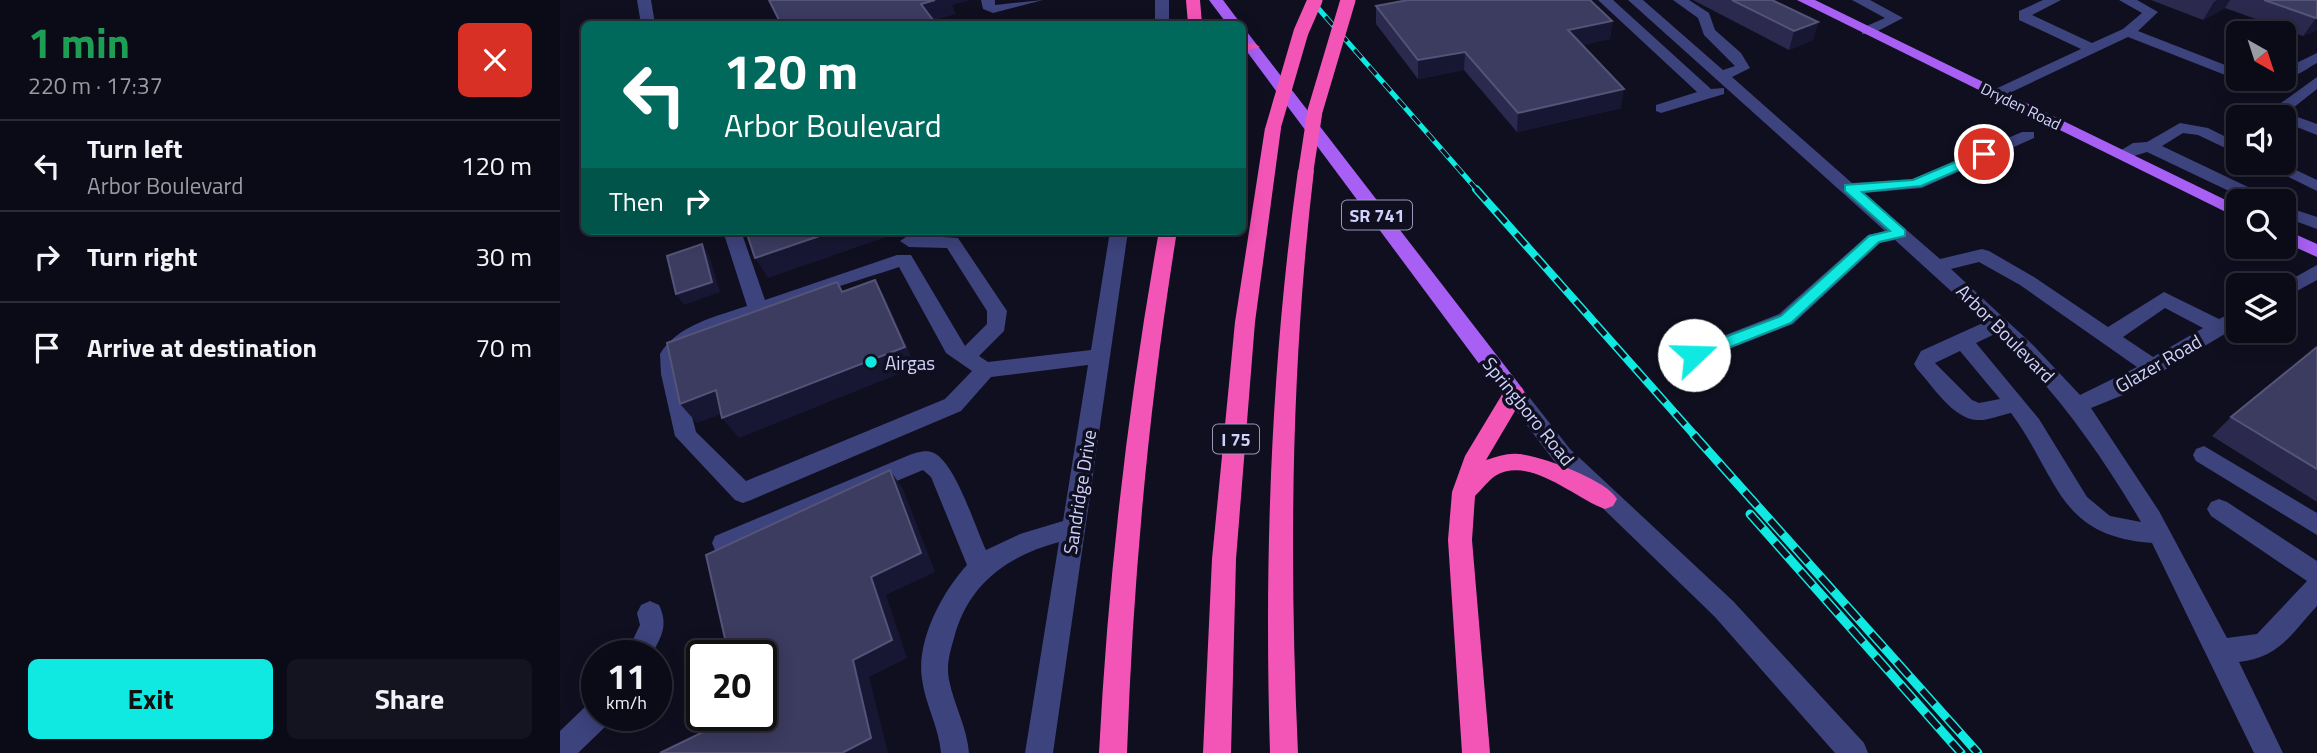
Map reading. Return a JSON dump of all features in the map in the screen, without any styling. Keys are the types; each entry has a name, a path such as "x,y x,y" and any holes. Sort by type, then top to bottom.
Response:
{"highway":[{"path":"1193,0 1195,21"},
{"path":"1301,32 1309,0"},
{"name":"I 75","path":"1217,753 1224,559 1245,322 1273,128 1301,32 1315,0"},
{"name":"I 75","path":"1284,753 1280,674 1282,433 1297,231 1315,111 1348,0"},
{"path":"1113,753 1119,612 1148,349 1167,235"},
{"path":"1476,753 1460,540 1464,492 1476,456 1514,394"},
{"path":"1464,492 1489,468 1513,461 1547,470 1605,499"}],"main road":[{"path":"1216,0 1232,21"},
{"name":"Dryden Road","path":"1804,0 2226,207"},
{"name":"Springboro Road","path":"1246,43 1514,394"},
{"path":"2296,241 2317,251"}],"street":[{"path":"644,0 648,21"},
{"path":"988,0 988,6 993,9 1035,0"},
{"path":"1162,0 1162,21"},
{"path":"1605,0 1708,94"},
{"name":"Arbor Boulevard","path":"1635,0 1900,233 1999,324 2076,405 2104,442 2160,534 2269,753"},
{"path":"1661,108 1708,94 1728,82 1743,68 1736,56 1709,32 1704,16 1680,0"},
{"path":"1859,0 1896,18 1867,31"},
{"path":"2054,0 2024,14 2024,18 2093,49"},
{"path":"1996,94 2128,32 2151,12 2126,0"},
{"path":"2128,32 2226,70"},
{"path":"2296,68 2317,57"},
{"path":"2287,105 2317,82"},
{"path":"2296,122 2317,130"},
{"path":"2150,147 2180,128 2202,131 2226,143"},
{"path":"1850,188 1886,188 1916,184 2028,135"},
{"path":"2121,155 2140,146 2150,147 2238,189"},
{"path":"2294,175 2317,186"},
{"path":"1694,355 1786,319 1874,239 1900,233"},
{"path":"734,235 758,309"},
{"name":"Sandridge Drive","path":"1039,753 1118,235"},
{"path":"966,356 997,326 997,312 952,242 908,244 702,331 682,341 670,354 671,374 686,436 743,493 953,405 985,370 1100,356"},
{"path":"908,244 953,348 985,370"},
{"path":"1937,267 1982,255 2027,281 2152,367"},
{"path":"2296,284 2317,271"},
{"path":"2108,337 2122,331 2164,299 2219,328"},
{"path":"1999,324 1928,356 1924,364 1964,406 1976,412 2016,404"},
{"name":"Glazer Road","path":"2076,405 2115,389 2226,324"},
{"path":"1963,341 1997,377 2081,507 2117,530 2160,534"},
{"name":"Springboro Road","path":"1514,394 1562,455 1724,610 1854,753"},
{"path":"2204,455 2317,525"},
{"path":"723,543 915,462 928,460 940,472 980,566"},
{"path":"2219,509 2317,575"},
{"path":"956,753 955,737 934,671 946,618 966,582 980,566 1027,540 1073,528"},
{"path":"2220,651 2257,648 2266,643 2317,588"},
{"path":"646,640 653,625 650,613"},
{"path":"560,751 581,731"}],"building":[{"path":"769,0 935,0 921,4 934,21 780,21"},
{"path":"1408,0 1590,0 1612,21 1568,30 1624,89 1518,113 1465,52 1418,60 1376,6"},
{"path":"1732,0 1772,0 1818,22 1794,31"},
{"path":"2264,0 2317,0 2317,17 2316,18"},
{"path":"747,235 822,235 755,258"},
{"path":"702,244 712,282 676,294 667,256"},
{"path":"875,280 905,347 722,418 716,390 680,404 667,343 837,282 842,292"},
{"path":"2317,347 2317,469 2231,417"},
{"path":"890,470 921,553 871,577 892,640 853,660 871,738 842,753 660,753 705,731 777,731 777,640 725,640 706,555"}],"railway":[{"path":"1311,0 1478,191"},
{"path":"1476,189 1696,437"},
{"path":"1694,435 1978,753"},
{"path":"1750,514 1961,753"}],"place":[{"name":"Airgas","path":"871,362"}],"route":[{"path":"1694,355 1786,319 1874,239 1900,233 1850,188 1886,188 1916,184 1984,154"}]}
